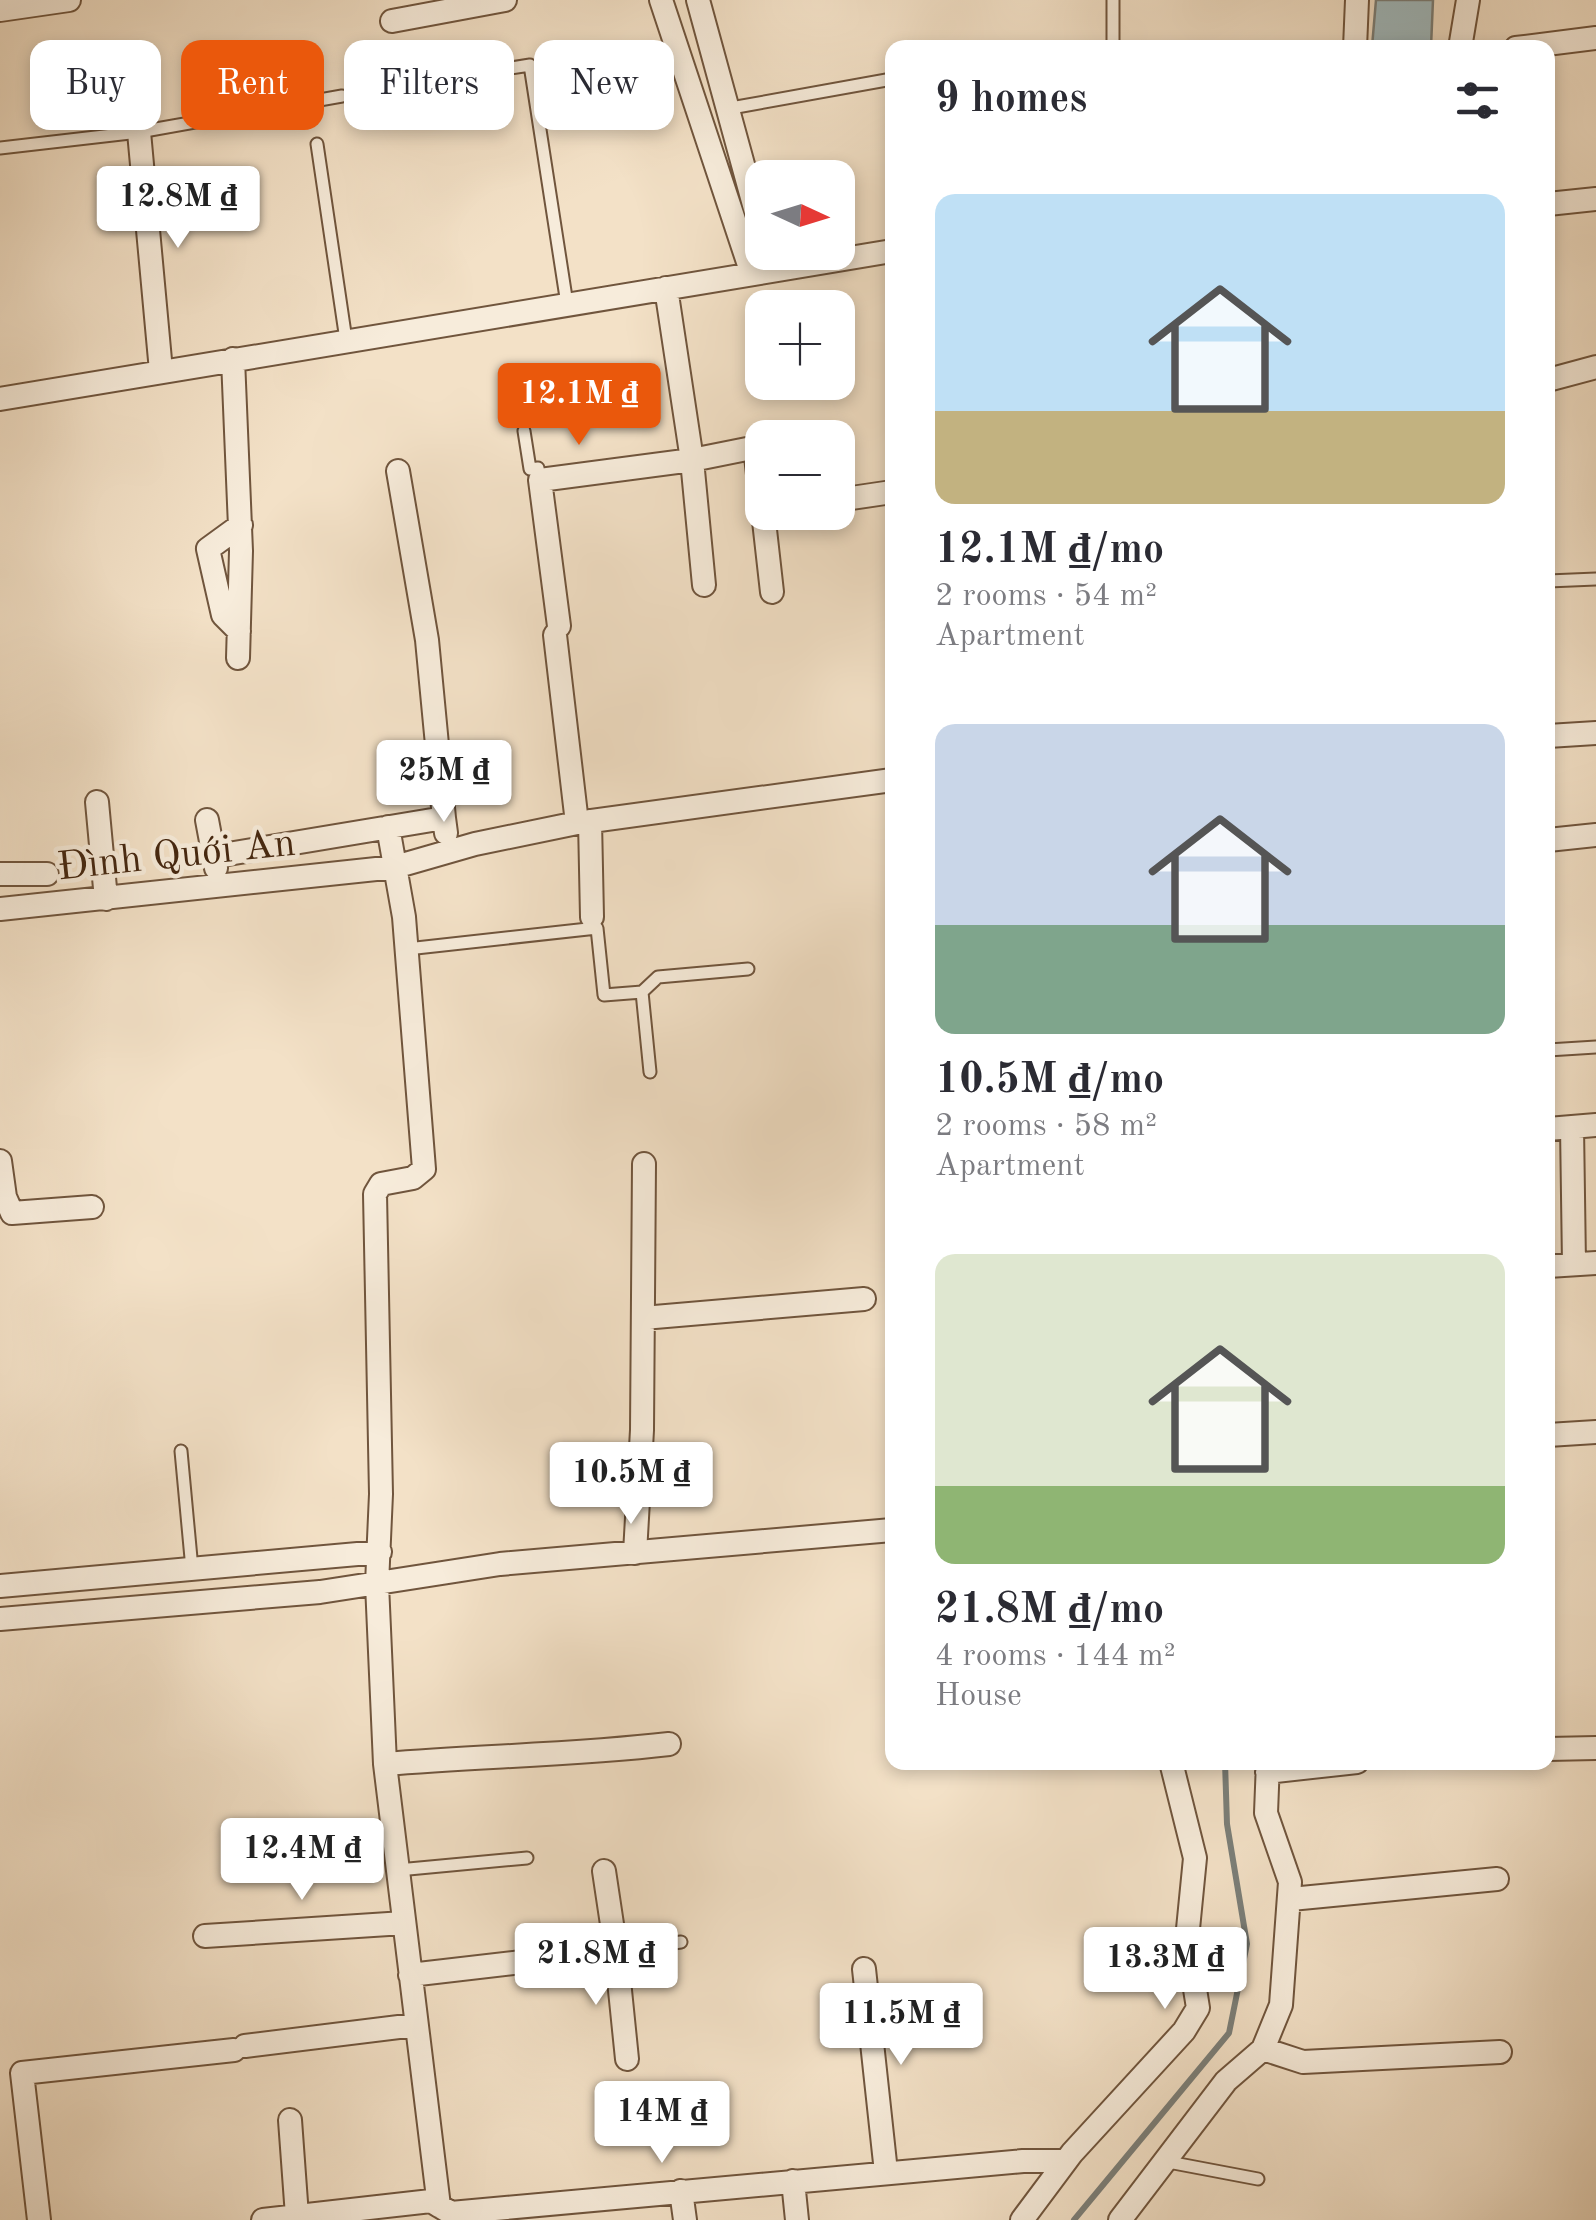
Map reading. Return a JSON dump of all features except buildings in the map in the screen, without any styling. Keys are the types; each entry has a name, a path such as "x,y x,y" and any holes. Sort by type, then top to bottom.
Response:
{"street":[{"path":"0,10 70,0"},
{"path":"392,21 505,0"},
{"path":"661,0 745,219"},
{"path":"698,0 745,165"},
{"path":"1355,40 1357,0"},
{"path":"1461,40 1468,0"},
{"path":"1555,43 1596,38"},
{"path":"139,132 161,371"},
{"path":"1555,203 1596,199"},
{"path":"855,255 885,252"},
{"path":"0,399 666,288 745,270"},
{"path":"666,288 692,460 704,585"},
{"path":"233,359 241,525 238,658"},
{"path":"1555,378 1596,367"},
{"path":"592,918 584,822 540,480 745,450"},
{"path":"398,471 426,640 449,851"},
{"path":"855,497 885,493"},
{"path":"238,631 224,615 208,549 241,525"},
{"path":"765,530 772,592"},
{"path":"1555,736 1596,733"},
{"name":"Đình Quới An","path":"0,909 395,867 449,851 584,822 885,781"},
{"path":"97,802 106,899"},
{"path":"216,856 444,818"},
{"path":"207,820 218,886"},
{"path":"388,827 407,949 424,1168 413,1178 381,1184 375,1194 380,1552 377,1584 385,1764 440,2206"},
{"path":"1555,839 1596,835"},
{"path":"0,874 47,874"},
{"path":"1555,1128 1596,1126"},
{"path":"1555,1266 1585,1264 1572,1128"},
{"path":"0,1161 4,1197 12,1213 92,1207"},
{"path":"635,1553 644,1164"},
{"path":"643,1318 864,1299"},
{"path":"1555,1435 1596,1432"},
{"path":"0,1619 377,1584 500,1564 885,1531"},
{"path":"0,1586 380,1552"},
{"path":"385,1764 572,1755 669,1744"},
{"path":"1555,1749 1596,1748"},
{"path":"1022,2220 1066,2162 1184,2031 1198,2008 1187,1938 1195,1858 1173,1770"},
{"path":"1120,2220 1226,2081 1262,2049 1281,2005 1284,1934 1291,1898 1290,1882 1266,1813 1267,1770"},
{"path":"604,1871 628,2060"},
{"path":"1291,1898 1497,1880"},
{"path":"204,1936 404,1922"},
{"path":"410,1976 616,1951"},
{"path":"864,1969 886,2172"},
{"path":"39,2220 22,2073 415,2026"},
{"path":"1262,2049 1303,2062 1500,2052"},
{"path":"290,2120 297,2216"},
{"path":"264,2220 432,2201 452,2212 583,2210 681,2190 886,2172 1066,2162"},
{"path":"793,2181 797,2220"},
{"path":"681,2190 685,2220"}],"lane":[{"path":"1113,0 1113,40"},
{"path":"514,68 530,65 566,304"},
{"path":"731,108 885,80"},
{"path":"0,148 139,132 342,96"},
{"path":"317,144 346,340"},
{"path":"524,431 530,469 538,468 540,480"},
{"path":"1555,581 1596,579"},
{"path":"407,949 595,927 600,930 604,995 642,992 658,977 748,970"},
{"path":"642,992 650,1072"},
{"path":"1555,1049 1596,1046"},
{"path":"180,1450 192,1569"},
{"path":"398,1870 527,1858"},
{"path":"616,1951 682,1942"},
{"path":"1163,2160 1211,2173 1258,2178"}],"water":[{"path":"1376,0 1433,0 1431,40 1373,40"}],"waterway":[{"path":"1074,2220 1229,2033 1247,1944 1227,1824 1225,1770"}]}
